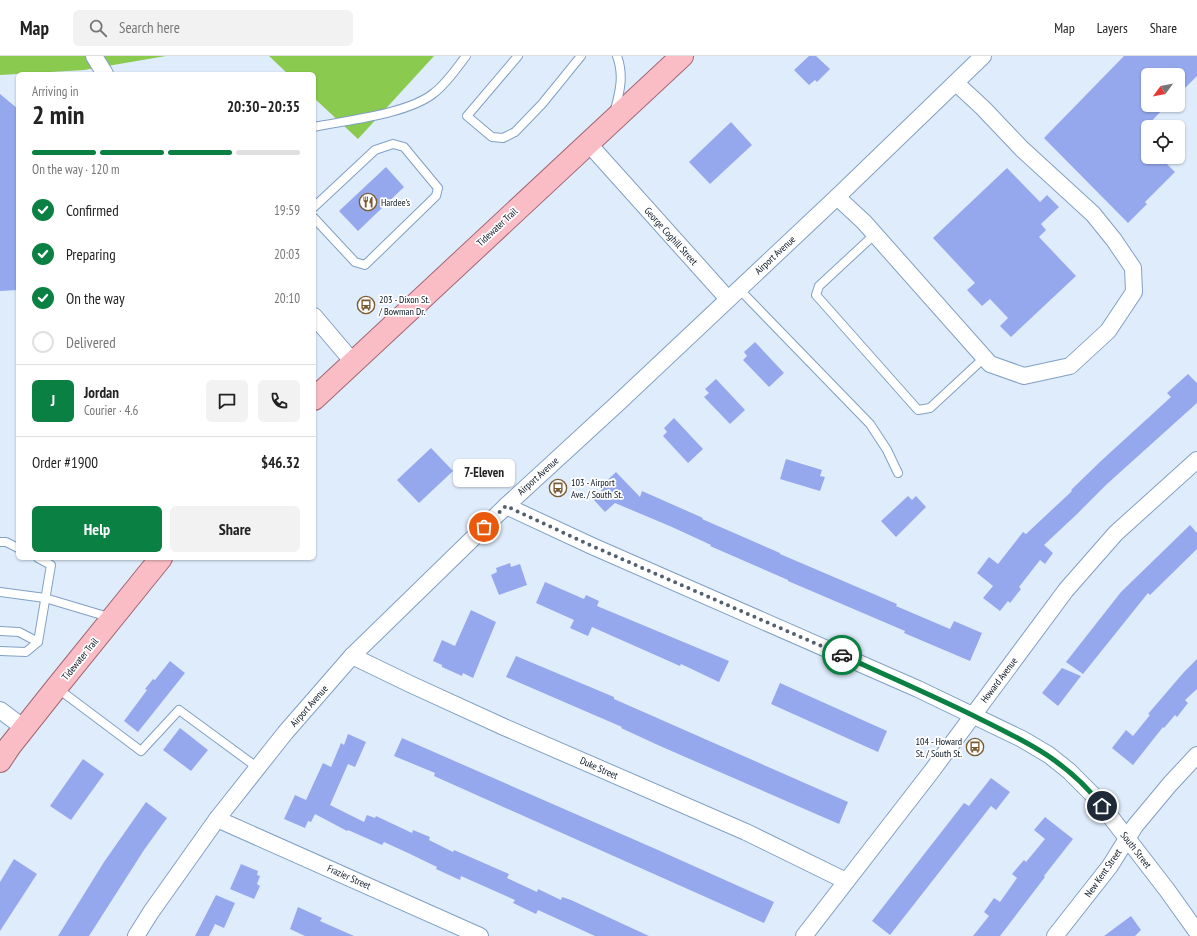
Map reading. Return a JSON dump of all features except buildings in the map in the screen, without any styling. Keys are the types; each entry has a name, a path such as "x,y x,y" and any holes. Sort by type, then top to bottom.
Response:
{"main road":[{"name":"Tidewater Trail","path":"316,397 682,56"},
{"name":"Tidewater Trail","path":"0,761 24,728 159,560"}],"street":[{"path":"94,56 104,72"},
{"name":"Airport Avenue","path":"136,936 151,912 217,819 285,733 352,656 506,506 623,399 837,197 983,56"},
{"path":"837,197 864,222 990,364 1024,376 1070,366 1108,331 1134,292 1133,268 1114,240 1093,214 1022,149 983,108 956,83"},
{"name":"George Coghill Street","path":"588,143 614,173 733,294"},
{"path":"316,318 353,362"},
{"name":"Howard Avenue","path":"804,936 973,715 1066,590 1116,533 1197,460"},
{"name":"South Street","path":"506,506 592,546 918,689 1022,739 1049,755 1069,771 1096,798 1167,890 1197,932"},
{"name":"Duke Street","path":"352,656 504,727 746,832 846,881"},
{"path":"0,710 24,728"},
{"name":"New Kent Street","path":"1055,936 1110,866 1135,826 1170,784 1197,755"},
{"name":"Frazier Street","path":"217,819 480,936"}],"lane":[{"path":"316,127 386,113 420,102 434,93 447,80 466,56"},
{"path":"518,56 467,116 492,137 503,138 515,132 542,104 581,56"},
{"path":"613,120 622,76 617,56"},
{"path":"316,205 375,150 393,144 404,146 438,188 436,196 365,265 355,262 316,220"},
{"path":"874,235 819,286 816,295 918,410 930,408 984,358"},
{"path":"733,294 870,424 887,450 898,473"},
{"path":"0,542 6,542 16,547"},
{"path":"0,652 26,652 38,642 51,565 42,560"},
{"path":"0,592 45,598 112,618"},
{"path":"0,631 19,632 38,642"},
{"path":"56,688 141,751 178,710 258,768"}],"green space":[{"path":"0,56 166,56 84,70 16,72 16,74 0,75"},
{"path":"269,56 434,56 358,139 316,100 316,72 286,72"}],"way so far":[{"path":"484,527 506,506 592,546 842,655"}],"place":[{"name":"Hardee's","path":"368,202"},
{"name":"203 - Dixon St. / Bowman Dr.","path":"366,305"},
{"name":"103 - Airport Ave. / South St.","path":"558,488"},
{"name":"7-Eleven","path":"484,527"},
{"name":"104 - Howard St. / South St.","path":"975,747"}],"route":[{"path":"842,655 918,689 1022,739 1049,755 1069,771 1102,806"}]}
